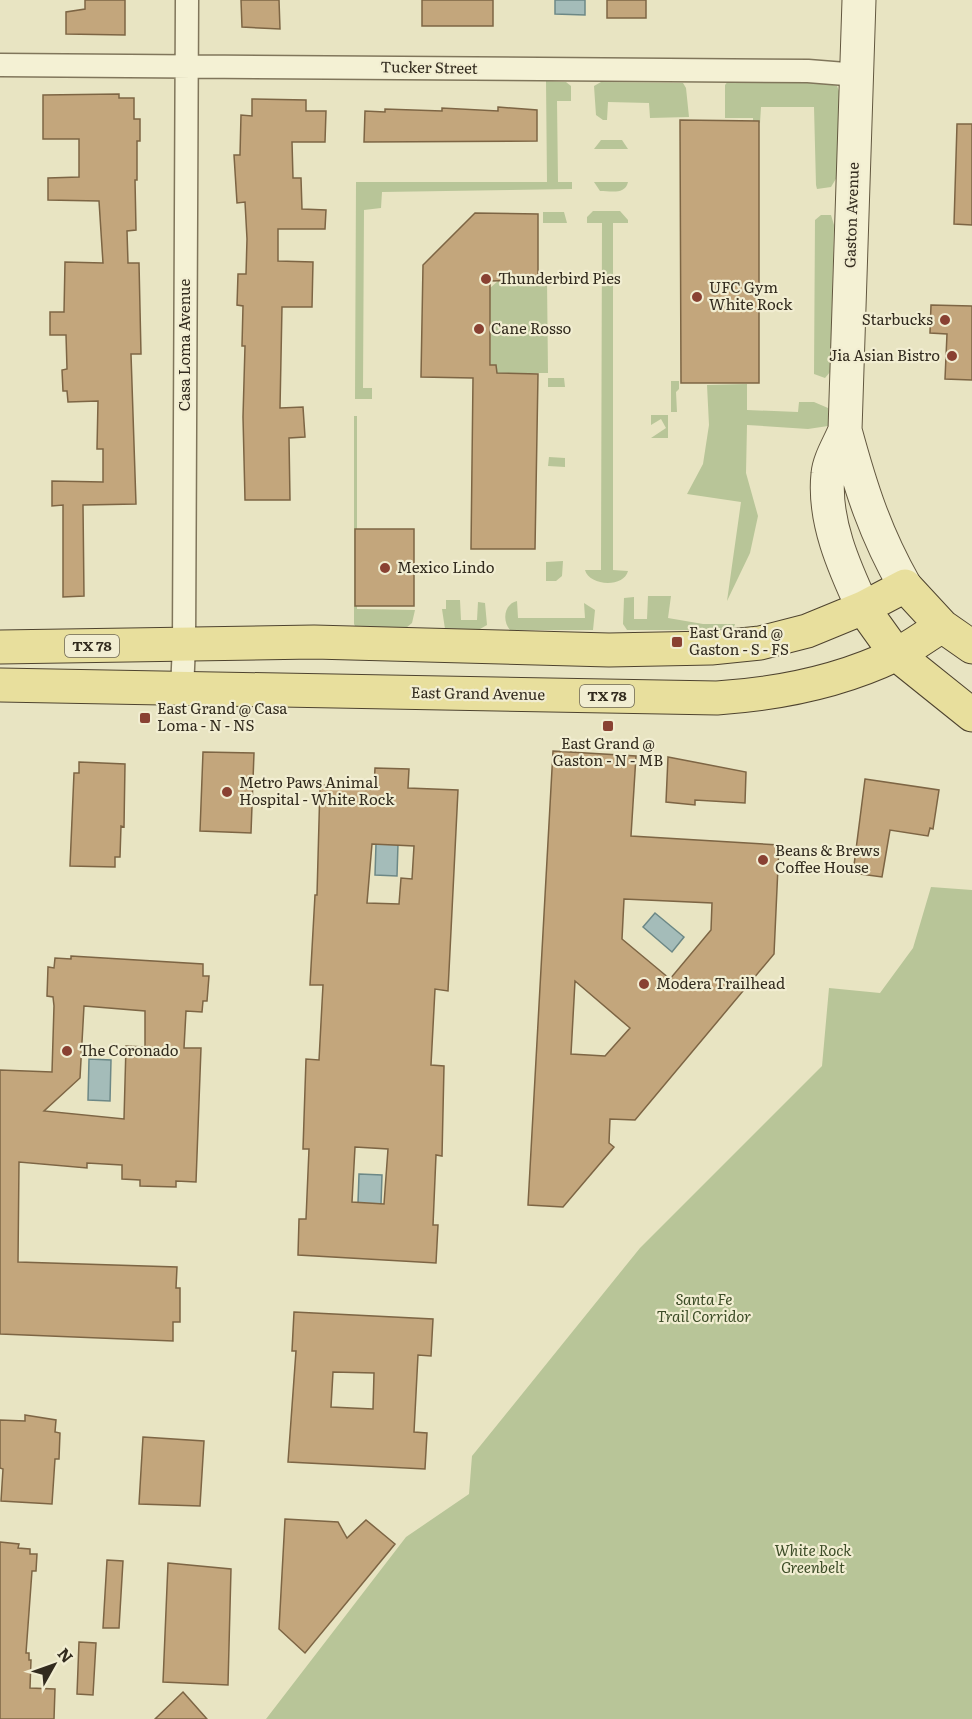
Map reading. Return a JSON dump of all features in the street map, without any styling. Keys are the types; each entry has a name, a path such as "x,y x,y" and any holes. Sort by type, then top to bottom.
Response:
{"main road":[{"name":"TX 78","path":"0,647 346,642 519,649 711,648 760,643 807,631 862,609 905,586"},
{"path":"905,586 942,626 972,647"},
{"path":"862,609 896,654 972,715"},
{"name":"East Grand Avenue","path":"0,685 717,698 796,687 852,672 896,654 942,626"}],"street":[{"name":"Casa Loma Avenue","path":"182,690 188,0"},
{"name":"Gaston Avenue","path":"859,0 845,430 863,497 883,546 905,586"},
{"name":"Tucker Street","path":"0,65 796,71 858,75"},
{"name":"Gaston Avenue","path":"845,430 828,472 830,515 843,564 862,609"}],"green space":[{"path":"729,80 826,83 837,86 839,91 837,177 831,187 817,189 816,185 814,107 761,107 760,123 753,123 753,118 725,118 725,85"},
{"path":"546,81 566,82 571,86 571,101 557,101 558,182 572,182 572,189 382,192 381,208 364,210 363,388 372,388 372,399 355,399 356,182 547,182"},
{"path":"601,82 683,83 686,88 689,117 650,118 649,103 608,102 607,120 603,120 596,115 594,86"},
{"path":"601,140 622,140 628,149 594,149"},
{"path":"594,182 628,182 621,191 613,192 600,191"},
{"path":"593,211 620,211 628,220 628,223 613,223 613,570 628,571 620,580 606,583 593,579 585,570 601,570 602,223 587,223 587,217"},
{"path":"543,212 564,212 567,223 543,223"},
{"path":"821,215 831,215 834,225 830,372 825,378 814,374 815,220"},
{"path":"547,280 548,373 491,373 490,288 498,281"},
{"path":"548,378 564,378 565,387 548,387"},
{"path":"671,381 679,381 679,389 676,392 677,412 671,412"},
{"path":"747,384 747,410 798,412 799,402 814,402 828,408 828,426 808,429 747,425 746,473 758,516 750,553 727,601 741,502 687,494 703,464 709,425 707,385"},
{"path":"651,415 668,415 668,438 651,438 666,428 661,419 651,425"},
{"path":"354,416 357,416 357,609 415,610 412,623 406,628 356,628 354,624"},
{"path":"549,457 565,458 565,467 548,466"},
{"path":"563,561 562,576 556,581 546,581 546,562"},
{"path":"648,596 671,596 668,618 703,624 735,624 733,630 627,630 623,624 624,598 634,597 634,619 647,619"},
{"path":"446,600 460,600 461,620 477,620 478,602 485,603 487,625 480,629 445,629 442,609 446,609"},
{"path":"517,601 518,618 585,618 584,603 595,610 593,630 510,630 505,618 506,613 509,606"},
{"path":"931,887 972,890 972,1719 266,1719 406,1537 469,1494 472,1456 640,1248 822,1066 829,988 880,993 913,948"}],"water":[{"path":"555,0 585,0 585,15 555,14"},
{"path":"376,844 398,844 397,876 375,875"},
{"path":"655,913 684,937 672,952 643,927"},
{"path":"89,1059 111,1060 110,1101 88,1100"},
{"path":"359,1174 382,1175 381,1205 358,1203"}],"building":[{"path":"85,0 125,0 125,35 66,34 66,12 85,9"},
{"path":"241,0 279,0 280,29 242,27"},
{"path":"422,0 493,0 493,26 422,26"},
{"path":"607,0 646,0 646,18 607,18"},
{"path":"119,94 119,98 134,98 134,119 140,119 140,141 137,141 137,180 135,180 136,230 127,231 128,263 139,263 141,354 131,354 136,504 83,505 84,596 63,597 63,505 52,506 52,481 103,482 103,449 97,449 98,401 68,402 67,391 63,391 62,370 67,369 66,335 50,335 50,312 64,312 65,262 103,263 99,201 48,200 48,178 79,177 79,139 43,139 43,95"},
{"path":"252,99 306,100 306,111 326,111 325,142 292,142 293,178 301,178 302,209 326,210 325,229 278,229 278,261 313,262 312,307 282,307 280,408 303,407 305,437 289,438 290,500 245,500 243,417 245,346 242,346 243,306 237,305 238,274 246,274 247,239 245,202 237,203 234,155 240,155 241,115 252,116"},
{"path":"498,107 537,110 537,141 364,142 365,111 385,112 385,109 442,111 442,108 498,111"},
{"path":"680,120 759,121 759,383 681,383"},
{"path":"957,124 972,124 972,225 954,224"},
{"path":"475,213 538,214 538,280 490,281 490,365 496,365 497,373 538,374 535,549 471,549 473,378 421,377 423,265"},
{"path":"931,305 972,306 972,380 945,379 947,334 930,333"},
{"name":"Mexico Lindo","path":"355,529 414,529 414,606 355,606"},
{"name":"Modera Trailhead","path":"553,751 636,756 631,836 779,845 774,954 635,1120 610,1119 609,1143 614,1147 563,1207 528,1205","holes":["624,899 712,903 711,930 670,979 622,939","575,981 630,1028 605,1056 571,1054"]},
{"name":"Metro Paws Animal Hospital - White Rock","path":"203,752 254,753 251,833 200,831"},
{"path":"668,757 746,772 745,803 695,800 695,805 666,802"},
{"path":"79,762 125,764 124,827 121,826 120,857 115,857 115,867 70,866 74,773 79,773"},
{"path":"375,768 409,769 408,788 458,790 448,991 435,989 431,1065 444,1066 442,1156 436,1155 433,1225 438,1225 436,1263 298,1255 299,1219 306,1219 309,1149 303,1149 306,1059 319,1060 323,985 310,985 315,895 317,895 320,785 374,787","holes":["372,844 414,846 412,879 401,878 399,904 367,903","355,1147 388,1149 384,1204 352,1202"]},
{"path":"865,779 939,790 933,829 930,828 928,836 890,830 882,877 853,873"},
{"path":"71,956 203,964 203,976 209,976 207,1001 203,1001 202,1012 186,1011 184,1048 201,1048 196,1182 176,1181 176,1187 140,1186 140,1180 122,1179 122,1165 87,1163 87,1168 19,1162 18,1262 177,1267 176,1288 180,1288 180,1322 173,1322 173,1341 0,1334 0,1070 52,1072 54,1006 53,997 47,996 48,967 54,968 55,958 71,959","holes":["84,1006 145,1011 145,1047 126,1046 124,1119 44,1111 80,1078"]},
{"path":"294,1312 433,1319 431,1356 418,1355 414,1432 427,1433 425,1469 288,1462 296,1351 292,1351","holes":["333,1372 374,1373 373,1409 331,1407"]},
{"path":"25,1415 56,1420 55,1432 60,1433 59,1459 55,1459 52,1504 1,1501 3,1469 0,1468 0,1420 25,1421"},
{"path":"143,1437 204,1441 200,1506 139,1504"},
{"path":"285,1519 338,1522 347,1538 366,1520 395,1544 305,1653 279,1629"},
{"path":"0,1542 19,1544 18,1548 30,1549 30,1554 37,1554 36,1571 32,1571 26,1653 29,1653 29,1660 31,1660 30,1688 55,1689 54,1719 0,1719"},
{"path":"107,1560 123,1561 119,1628 103,1628"},
{"path":"168,1563 231,1569 228,1685 163,1682"},
{"path":"79,1642 96,1643 93,1695 77,1694"},
{"path":"183,1692 207,1719 155,1719"}],"place":[{"name":"Thunderbird Pies","path":"486,279"},
{"name":"UFC Gym White Rock","path":"697,297"},
{"name":"Starbucks","path":"945,320"},
{"name":"Cane Rosso","path":"479,329"},
{"name":"Jia Asian Bistro","path":"952,356"},
{"name":"Mexico Lindo","path":"385,568"},
{"name":"East Grand @ Gaston - S - FS","path":"677,642"},
{"name":"East Grand @ Casa Loma - N - NS","path":"145,718"},
{"name":"East Grand @ Gaston - N - MB","path":"608,726"},
{"name":"Metro Paws Animal Hospital - White Rock","path":"227,792"},
{"name":"Beans & Brews Coffee House","path":"763,860"},
{"name":"Modera Trailhead","path":"644,984"},
{"name":"The Coronado","path":"67,1051"}],"park label":[{"name":"Santa Fe Trail Corridor","path":"704,1308"},
{"name":"White Rock Greenbelt","path":"813,1560"}]}
